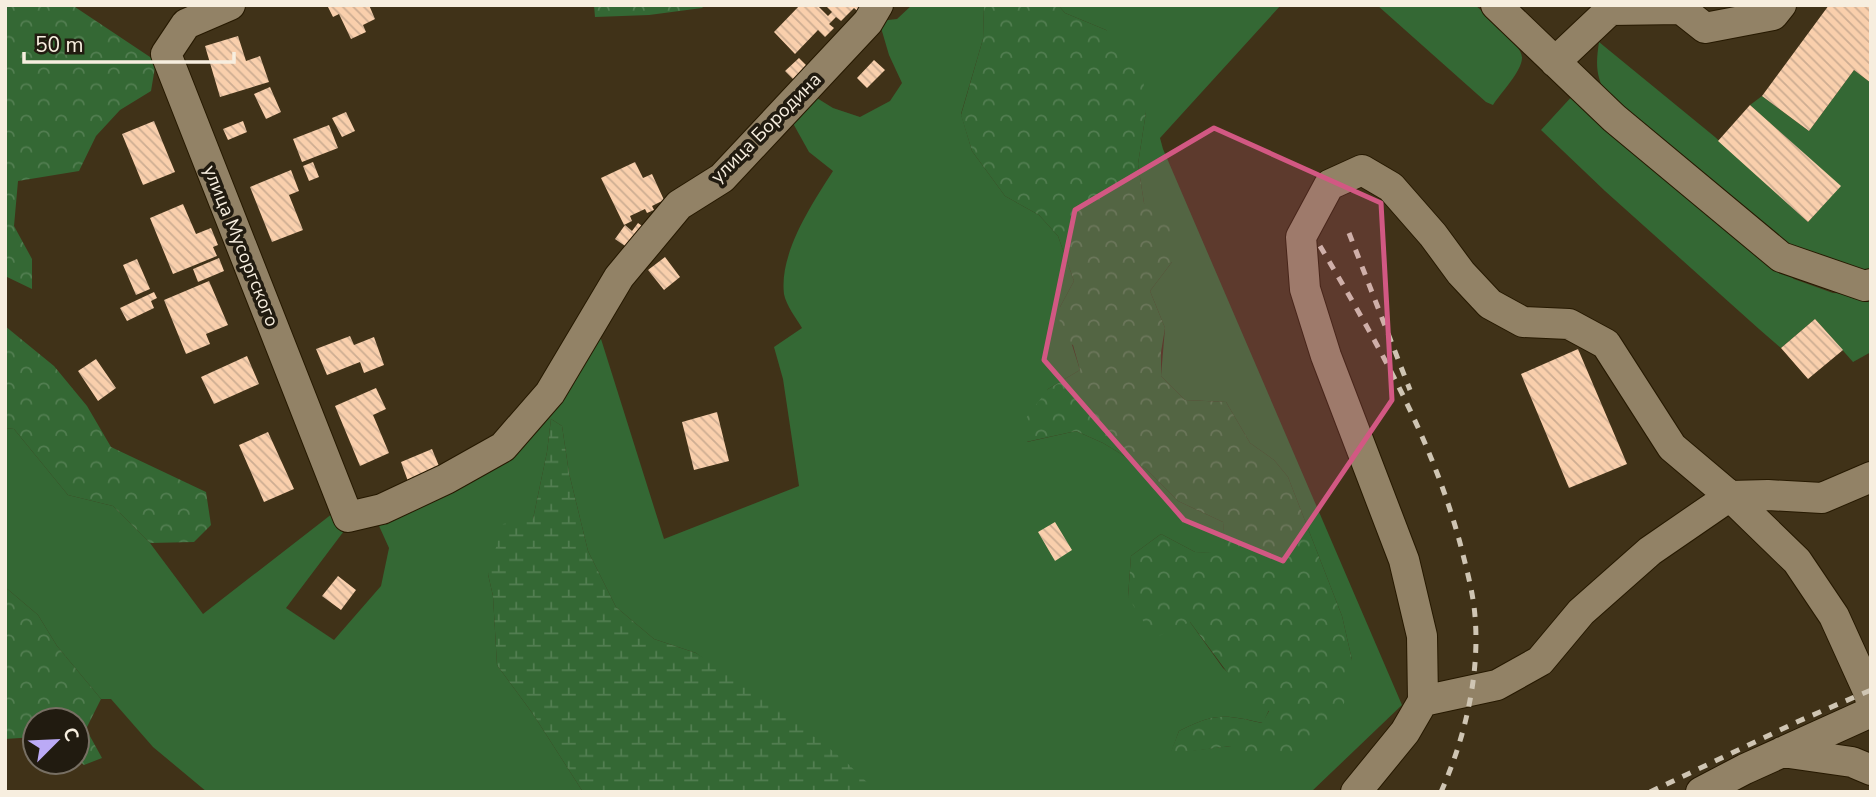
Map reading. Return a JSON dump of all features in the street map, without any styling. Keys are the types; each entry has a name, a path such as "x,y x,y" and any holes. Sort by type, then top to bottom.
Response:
{"street":[{"name":"улица Мусоргского","path":"230,5 186,24 166,54 348,517"},
{"name":"улица Бородина","path":"348,517 382,509 446,479 503,447 550,393 619,277 679,205 722,178 868,22 878,5"},
{"path":"1496,5 1614,118 1781,257 1865,285 1871,284"},
{"path":"1555,62 1612,8 1681,9 1705,28 1773,15 1781,5"},
{"path":"1356,792 1405,732 1423,701 1423,636 1404,560 1326,356 1305,289 1301,237 1329,185 1362,170 1391,187 1433,234 1461,273 1490,304 1523,322 1569,324 1606,344 1672,447 1730,496 1797,561 1834,616 1871,701"},
{"path":"1423,701 1497,685 1540,660 1581,612 1650,551 1730,496 1768,495 1822,499 1871,477"},
{"path":"1701,792 1782,751 1871,712"},
{"path":"1782,751 1852,762 1871,769"}],"highlighted area":[{"path":"1214,128 1381,203 1392,400 1283,561 1184,520 1044,360 1075,210"}],"green space":[{"path":"5,5 72,5 156,61 151,91 120,110 96,136 79,171 18,181 14,226 32,259 32,289 5,276"},
{"path":"594,5 705,5 702,8 649,15 595,17"},
{"path":"912,5 984,5 983,39 961,114 972,151 1005,196 1039,215 1058,236 1074,281 1060,307 1080,370 1048,389 1027,442 1076,431 1103,443 1146,469 1178,501 1223,522 1226,554 1195,552 1161,534 1131,556 1128,597 1190,622 1223,668 1269,710 1263,723 1219,717 1191,725 1179,731 1171,753 1231,746 1352,660 1342,616 1288,477 1274,460 1250,443 1226,402 1185,400 1161,376 1165,328 1150,291 1172,262 1144,203 1138,164 1146,112 1106,30 1065,13 1058,5 1281,5 1160,138 1402,705 1311,792 875,792 696,653 654,639 616,607 588,551 569,473 562,426 551,419 533,519 488,574 493,596 497,665 533,714 583,792 207,792 153,747 111,699 101,699 57,646 38,615 5,587 5,428 14,429 68,495 113,506 150,543 203,614 337,510 347,527 286,608 334,640 381,586 389,548 375,517 504,437 573,340 601,339 664,539 799,486 783,379 774,347 802,328 784,294 787,262 799,230 833,171 809,152 790,118 812,95 833,108 860,117 890,101 902,83 889,55 879,21 897,19"},
{"path":"984,5 1058,5 1065,13 1106,30 1143,75 1146,112 1138,164 1144,203 1176,224 1172,262 1150,291 1165,328 1161,376 1185,400 1226,402 1250,443 1274,460 1288,477 1342,616 1352,660 1341,720 1315,741 1289,754 1243,762 1231,746 1170,754 1179,731 1191,725 1219,717 1262,723 1269,711 1250,703 1190,622 1154,638 1128,597 1131,556 1161,534 1195,552 1225,553 1223,522 1178,501 1146,469 1103,443 1076,431 1026,442 1026,418 1048,389 1080,370 1073,345 1059,339 1060,307 1074,281 1058,236 1039,215 1005,196 972,151 961,115 983,39"},
{"path":"1377,5 1475,5 1517,46 1521,52 1521,63 1515,76 1493,105 1486,102"},
{"path":"1599,42 1715,137 1808,222 1840,186 1750,105 1762,96 1809,131 1854,70 1871,83 1871,274 1793,251 1607,95 1597,69"},
{"path":"1575,93 1794,279 1833,293 1871,294 1871,352 1853,362 1815,319 1781,348 1759,329 1541,130"},
{"path":"5,326 54,366 87,406 111,447 206,492 211,525 194,542 150,543 113,506 68,495 14,429 5,428"},
{"path":"551,419 562,426 569,473 588,551 616,607 654,639 696,653 764,697 844,760 877,792 583,792 533,714 497,665 493,596 488,574 503,524 533,519"},
{"path":"5,587 38,615 57,646 101,699 91,719 91,706 21,706 21,738 5,739"},
{"path":"91,738 102,758 91,762"}],"building":[{"path":"327,5 369,5 375,19 363,25 366,32 351,39 339,14 333,17"},
{"path":"800,5 817,5 828,16 832,12 825,5 861,5 862,15 854,8 841,21 836,17 829,24 834,28 825,37 818,30 795,54 774,32"},
{"path":"1829,5 1871,5 1871,83 1854,70 1809,131 1762,96"},
{"path":"238,36 246,61 260,56 269,82 220,97 205,46"},
{"path":"799,58 812,71 798,84 785,71"},
{"path":"874,60 885,70 867,88 857,78"},
{"path":"270,87 281,112 266,119 254,94"},
{"path":"1750,105 1841,186 1808,222 1718,141"},
{"path":"346,112 355,131 342,137 332,118"},
{"path":"154,121 175,172 143,185 122,134"},
{"path":"243,121 247,132 228,140 223,129"},
{"path":"329,125 338,148 302,162 293,139"},
{"path":"313,162 319,177 309,181 303,166"},
{"path":"635,162 643,178 652,174 664,200 652,206 654,210 647,213 645,209 630,216 632,221 624,225 601,178"},
{"path":"291,170 299,191 289,195 303,230 272,242 250,187"},
{"path":"183,204 196,234 211,228 218,245 213,247 217,256 173,274 150,218"},
{"path":"638,223 648,230 628,248 615,239 625,225 632,231"},
{"path":"665,257 680,277 664,290 648,270"},
{"path":"219,258 224,271 198,282 193,269"},
{"path":"137,259 150,289 136,295 123,265"},
{"path":"209,281 228,325 206,334 210,344 186,354 164,300"},
{"path":"154,292 157,298 151,301 154,308 127,321 120,308"},
{"path":"1815,319 1843,350 1808,379 1781,348"},
{"path":"350,336 354,345 374,337 384,365 364,373 360,362 327,375 316,349"},
{"path":"1578,349 1627,464 1569,488 1521,374"},
{"path":"247,356 259,384 214,404 201,377"},
{"path":"96,359 116,388 98,401 78,371"},
{"path":"376,388 386,409 373,415 389,453 360,466 335,406"},
{"path":"717,412 729,461 694,470 682,422"},
{"path":"268,432 294,489 264,502 239,445"},
{"path":"432,449 441,471 409,484 401,462"},
{"path":"1055,522 1072,550 1055,561 1038,532"},
{"path":"338,576 356,590 341,610 322,596"}],"railway":[{"path":"1349,233 1410,390"},
{"path":"1320,246 1381,353 1418,427 1448,503 1469,579 1476,638 1473,683 1464,728 1441,792"},
{"path":"1650,792 1871,690"}]}
